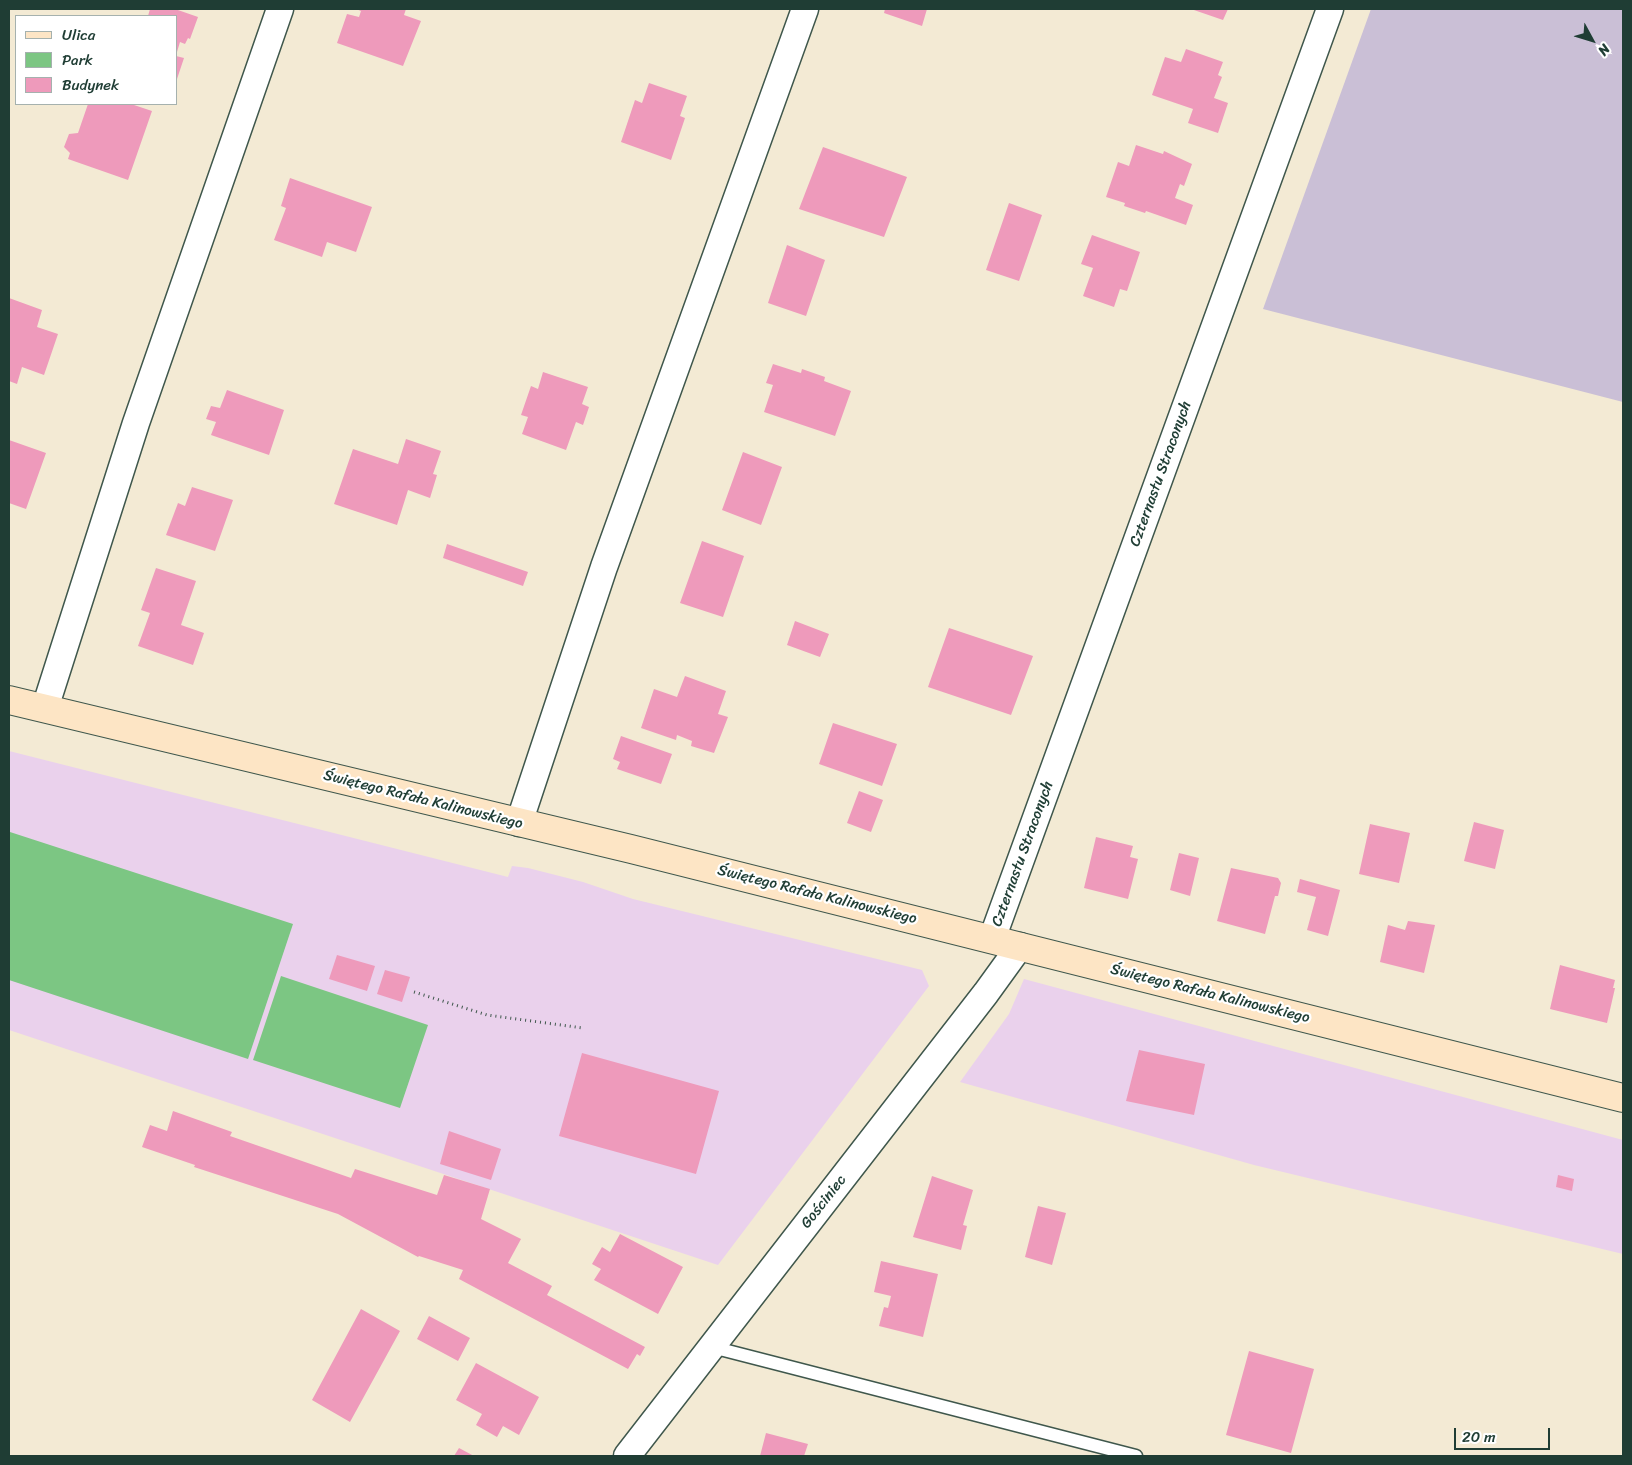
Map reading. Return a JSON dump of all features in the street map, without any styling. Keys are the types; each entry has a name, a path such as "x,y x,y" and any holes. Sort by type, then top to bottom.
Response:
{"street":[{"path":"45,708 136,423 280,9"},
{"path":"518,823 604,567 805,9"},
{"name":"Czternastu Straconych","path":"992,939 1330,9"},
{"name":"Świętego Rafała Kalinowskiego","path":"9,700 992,939 1623,1098"},
{"name":"Gościniec","path":"627,1456 1020,946"}],"lane":[{"path":"712,1347 1136,1456"}],"path":[{"path":"414,992 487,1015 583,1028"}],"shaded area":[{"path":"1371,9 1623,9 1623,402 1263,309"},
{"path":"9,751 508,877 512,866 528,868 583,882 633,899 922,970 929,986 718,1265 9,1030"},
{"path":"1024,979 1623,1140 1623,1254 1254,1165 960,1082 1009,1014"}],"green space":[{"path":"10,832 293,924 248,1059 9,980"},
{"path":"281,976 428,1025 400,1108 253,1060"}],"building":[{"path":"150,9 175,9 198,17 190,39 188,38 185,44 180,42 178,49 178,15 148,15"},
{"path":"356,9 406,9 404,15 421,21 403,66 337,43 347,14 359,17 361,11"},
{"path":"885,9 927,9 922,26 884,13"},
{"path":"1191,9 1228,9 1223,20"},
{"path":"1186,49 1223,62 1218,75 1222,77 1214,98 1228,103 1218,133 1188,123 1193,109 1152,95 1165,57 1181,62"},
{"path":"178,56 184,58 178,76"},
{"path":"649,83 687,96 680,116 685,118 671,160 621,142 635,100 642,103"},
{"path":"88,105 134,105 152,111 128,180 68,159 70,153 64,147 69,134 78,133"},
{"path":"1136,145 1163,154 1164,151 1192,164 1184,186 1180,184 1175,198 1193,205 1186,225 1146,211 1145,213 1124,206 1125,203 1106,197 1118,162 1129,166"},
{"path":"823,147 907,177 884,237 799,209"},
{"path":"290,178 372,207 356,252 327,242 322,257 274,240 286,208 281,206"},
{"path":"1009,203 1042,215 1019,281 986,270"},
{"path":"1092,235 1140,252 1127,291 1120,289 1114,307 1083,296 1093,268 1081,264"},
{"path":"787,245 825,260 806,316 768,303"},
{"path":"9,298 42,310 37,327 58,334 44,375 22,367 17,384 9,381"},
{"path":"773,364 801,373 802,369 825,377 824,381 851,391 835,436 764,412 773,385 766,383"},
{"path":"543,372 588,387 582,404 589,407 583,425 576,422 566,450 522,434 528,417 521,415 531,386 538,389"},
{"path":"227,390 284,410 269,455 211,435 216,422 206,419 211,406 220,408"},
{"path":"406,439 441,451 433,474 437,475 430,498 408,490 397,525 334,504 353,449 398,464"},
{"path":"9,440 46,453 26,509 9,503"},
{"path":"743,452 782,467 761,525 722,510"},
{"path":"192,487 233,500 215,551 166,535 178,503 185,506"},
{"path":"702,541 744,556 723,617 680,603"},
{"path":"447,544 528,572 523,586 443,558"},
{"path":"156,568 196,581 181,625 204,633 193,665 138,646 150,613 141,610"},
{"path":"795,621 829,634 820,657 787,645"},
{"path":"949,628 1033,656 1011,715 928,687"},
{"path":"685,676 726,691 718,714 728,717 714,753 691,746 692,741 677,735 676,740 641,728 654,689 677,697"},
{"path":"833,723 897,744 882,786 819,764"},
{"path":"621,736 672,754 661,784 617,769 620,762 613,759"},
{"path":"859,791 883,800 871,832 847,823"},
{"path":"1474,822 1504,830 1495,869 1464,861"},
{"path":"1370,824 1410,833 1399,883 1359,874"},
{"path":"1096,837 1133,846 1130,857 1138,859 1128,899 1084,888"},
{"path":"1179,853 1199,858 1190,896 1170,890"},
{"path":"1231,868 1278,878 1281,883 1278,896 1275,896 1265,934 1217,921"},
{"path":"1300,879 1340,890 1328,936 1307,930 1316,897 1297,892"},
{"path":"1408,921 1435,925 1424,973 1380,962 1388,925 1405,930"},
{"path":"337,955 375,966 367,991 329,979"},
{"path":"1560,965 1615,980 1607,1023 1550,1009"},
{"path":"385,970 410,977 402,1002 377,994"},
{"path":"1139,1050 1205,1064 1194,1115 1126,1101"},
{"path":"582,1053 719,1091 696,1174 559,1136"},
{"path":"173,1111 232,1132 230,1136 351,1178 355,1169 437,1195 444,1175 490,1189 481,1219 521,1239 508,1263 552,1286 547,1295 645,1347 640,1356 637,1354 628,1369 459,1279 463,1270 418,1257 338,1214 194,1167 195,1165 142,1147 150,1125 167,1131"},
{"path":"449,1131 501,1149 491,1180 440,1164"},
{"path":"1558,1175 1574,1179 1572,1191 1556,1187"},
{"path":"932,1176 973,1190 963,1225 967,1226 961,1250 913,1237"},
{"path":"1038,1206 1066,1213 1052,1265 1025,1257"},
{"path":"620,1234 683,1267 658,1314 594,1280 601,1269 592,1264 602,1247 610,1252"},
{"path":"881,1261 938,1274 923,1337 879,1326 884,1307 888,1308 891,1296 874,1292"},
{"path":"361,1309 400,1331 350,1422 312,1400"},
{"path":"429,1316 470,1338 458,1361 417,1339"},
{"path":"1249,1351 1314,1369 1291,1453 1226,1435"},
{"path":"476,1363 539,1397 519,1435 503,1426 497,1437 476,1425 482,1414 456,1400"},
{"path":"766,1433 808,1444 804,1456 760,1456"},
{"path":"459,1448 474,1456 454,1456"}]}
